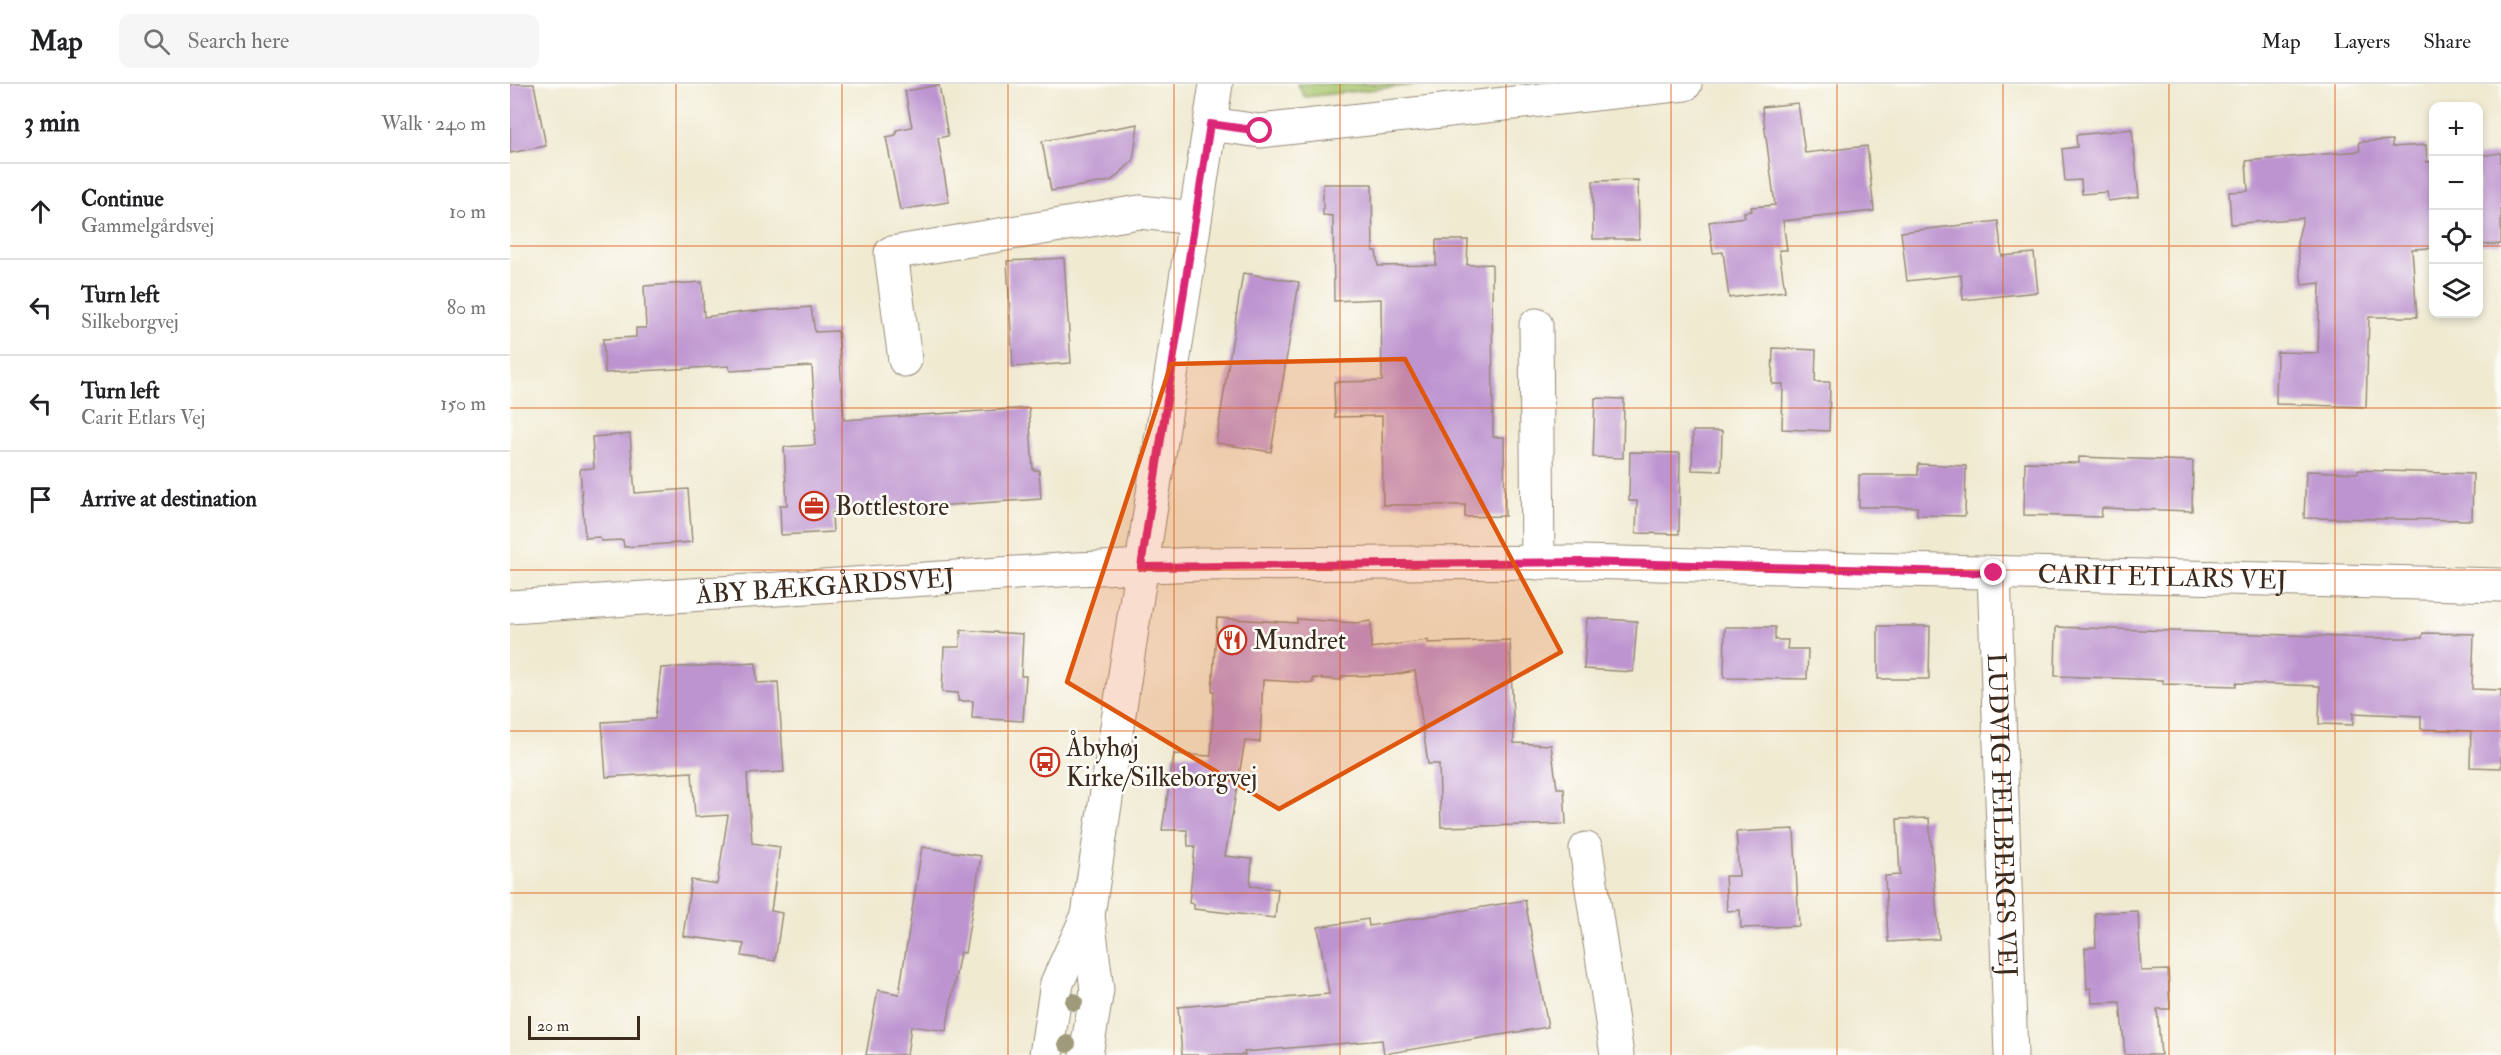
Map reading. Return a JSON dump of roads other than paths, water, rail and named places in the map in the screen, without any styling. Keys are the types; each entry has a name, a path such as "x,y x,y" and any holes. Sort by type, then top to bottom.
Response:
{"street":[{"path":"1086,1055 1096,990 1088,915 1216,84"},
{"path":"1210,124 1260,131 1685,84"},
{"path":"905,360 891,253 1139,212 1195,218"},
{"path":"1536,325 1538,563"},
{"name":"CARIT ETLARS VEJ","path":"1141,567 1538,563 2501,585"},
{"name":"ÅBY BÆKGÅRDSVEJ","path":"510,607 1141,567"},
{"name":"LUDVIG FEILBERGS VEJ","path":"1994,573 2011,1055"},
{"path":"1586,849 1617,1055"},
{"path":"1046,1055 1058,983 1088,915"}],"place":[{"name":"Bottlestore","path":"814,506"},
{"name":"Mundret","path":"1232,640"},
{"name":"Åbyhøj Kirke/Silkeborgvej","path":"1045,762"}]}
